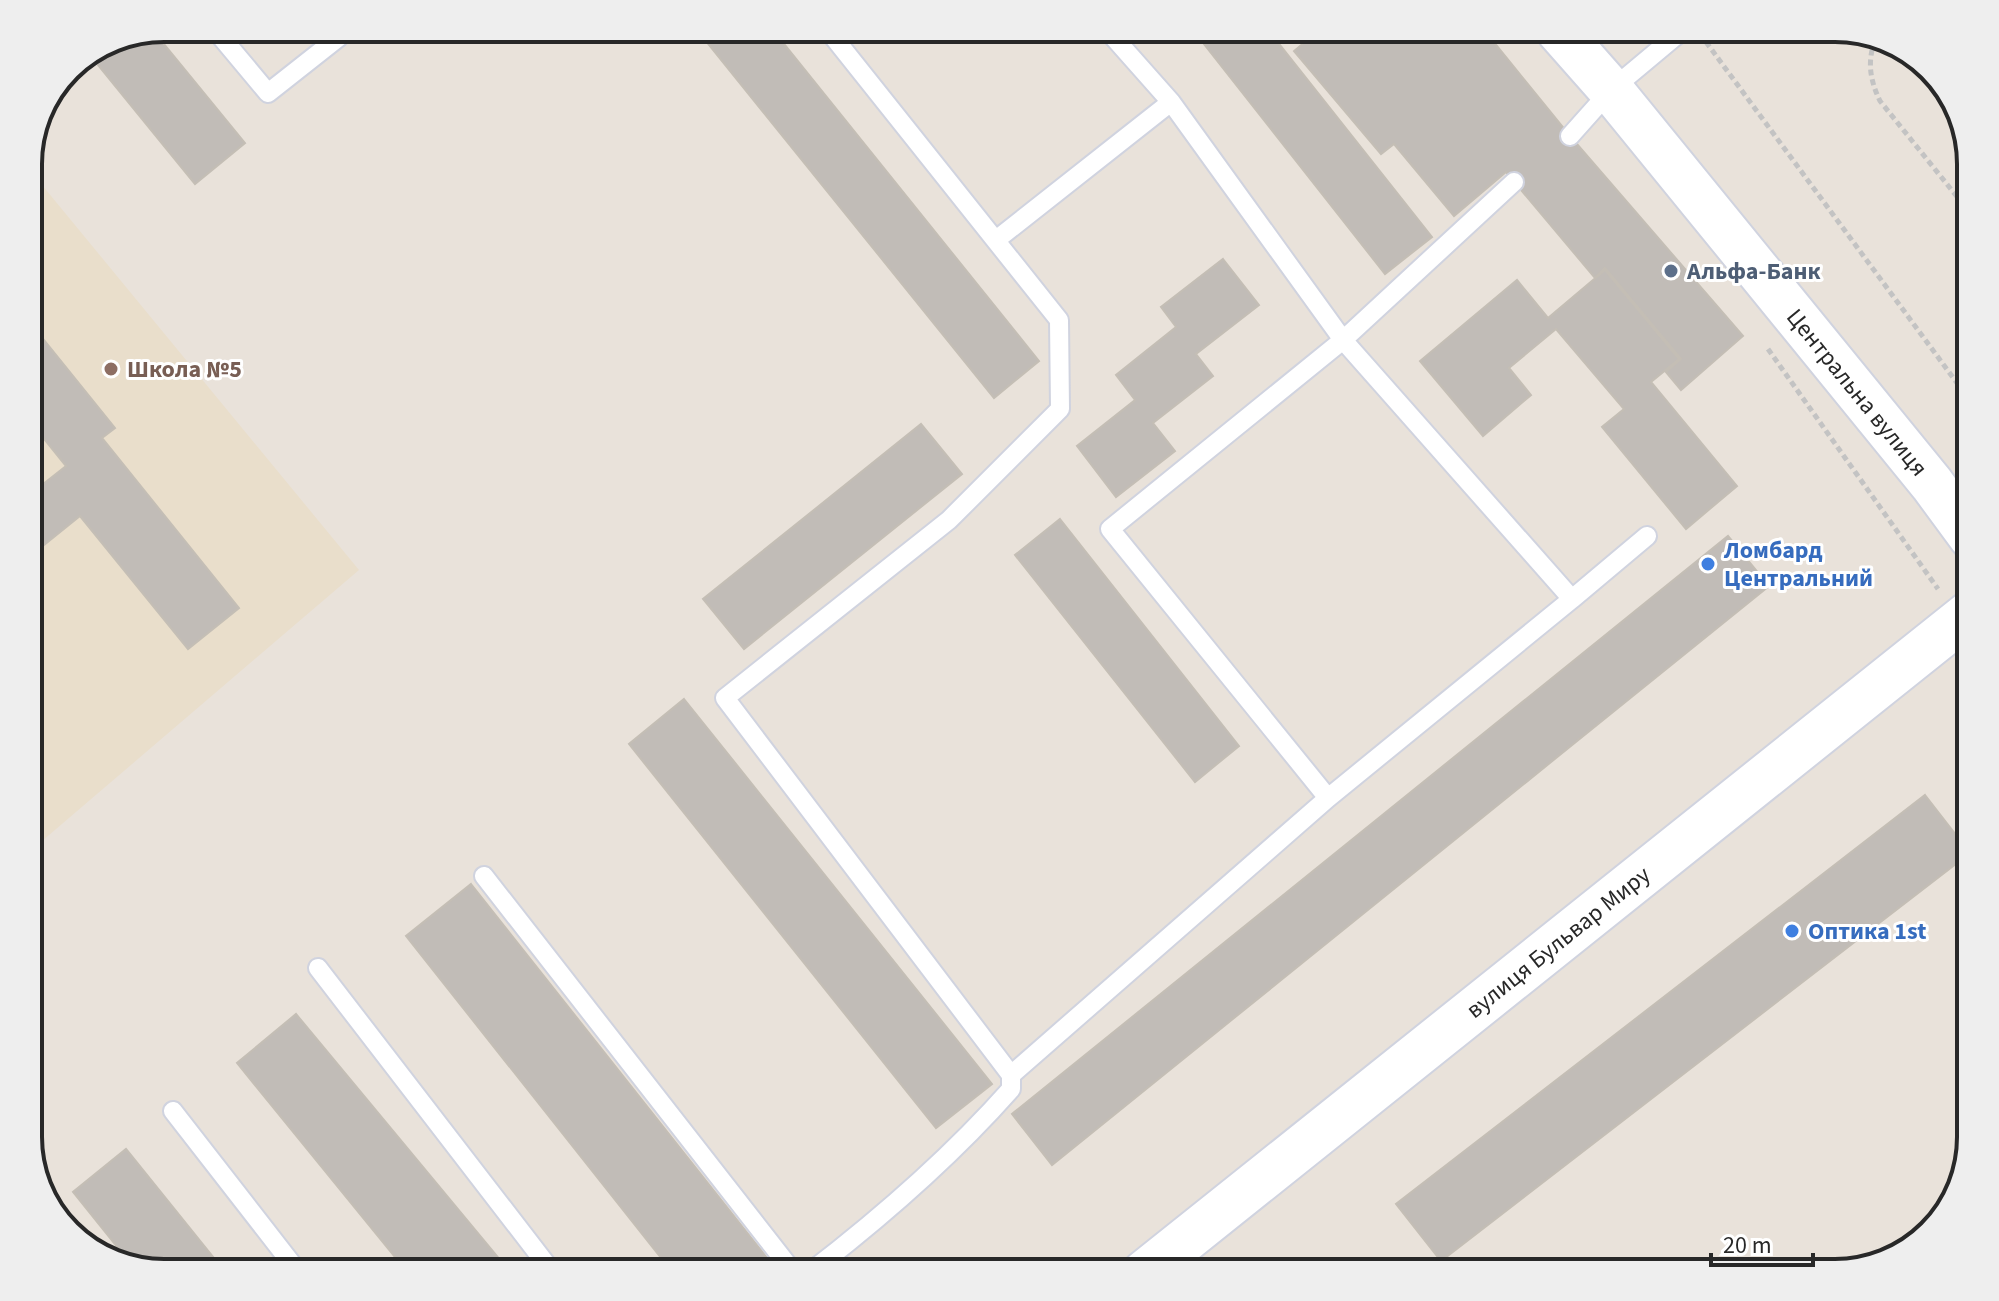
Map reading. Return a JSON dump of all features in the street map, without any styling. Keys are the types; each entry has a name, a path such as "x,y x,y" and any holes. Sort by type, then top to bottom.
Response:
{"street":[{"name":"Центральна вулиця","path":"1569,42 1611,90 1957,518"},
{"name":"вулиця Бульвар Миру","path":"1161,1259 1957,622"}],"lane":[{"path":"225,42 268,93 333,42"},
{"path":"827,1259 880,1218 970,1135 1011,1089 1011,1075 725,698 949,520 1060,409 1059,320 837,42"},
{"path":"1118,42 1171,102 1343,340 1572,599"},
{"path":"1570,136 1611,90 1677,42"},
{"path":"996,240 1171,102"},
{"path":"1328,798 1110,529 1343,340 1514,182"},
{"path":"1011,1075 1328,798 1647,536"},
{"path":"484,876 783,1259"},
{"path":"318,968 542,1259"},
{"path":"173,1111 288,1259"}],"path":[{"path":"1706,42 1957,383"},
{"path":"1874,48 1870,68 1880,101 1957,197"},
{"path":"1767,347 1957,605"}],"shaded area":[{"name":"Школа №5","path":"42,185 359,570 42,841"}],"building":[{"path":"162,42 245,143 195,184 96,63 125,48"},
{"path":"707,42 782,42 1039,361 994,398"},
{"path":"1202,42 1278,42 1432,237 1385,274"},
{"path":"1305,42 1494,42 1570,136 1743,336 1681,390 1666,372 1681,359 1605,268 1595,278 1506,172 1454,216 1394,144 1381,154 1294,51"},
{"path":"1223,259 1259,305 1196,354 1213,376 1153,423 1175,451 1116,497 1077,446 1135,400 1116,375 1176,327 1161,307"},
{"path":"1605,270 1679,359 1651,382 1737,486 1686,529 1602,427 1624,409 1556,329 1509,368 1531,395 1483,436 1420,361 1517,280 1548,318"},
{"path":"42,338 115,428 102,438 239,608 188,649 80,516 42,547 42,485 66,466 42,436"},
{"path":"921,424 962,474 744,649 703,599"},
{"path":"1060,519 1239,746 1195,782 1015,555"},
{"path":"1728,536 1769,586 1052,1165 1012,1114"},
{"path":"684,699 992,1084 936,1128 629,744"},
{"path":"1925,795 1957,836 1957,863 1444,1259 1439,1259 1396,1204"},
{"path":"471,884 767,1258 662,1259 406,936"},
{"path":"296,1014 499,1259 397,1259 237,1063"},
{"path":"126,1149 215,1259 140,1257 120,1251 73,1192"}],"place":[{"name":"Альфа-Банк","path":"1671,271"},
{"name":"Школа №5","path":"111,369"},
{"name":"Ломбард Центральний","path":"1708,564"},
{"name":"Оптика 1st","path":"1792,931"}]}
